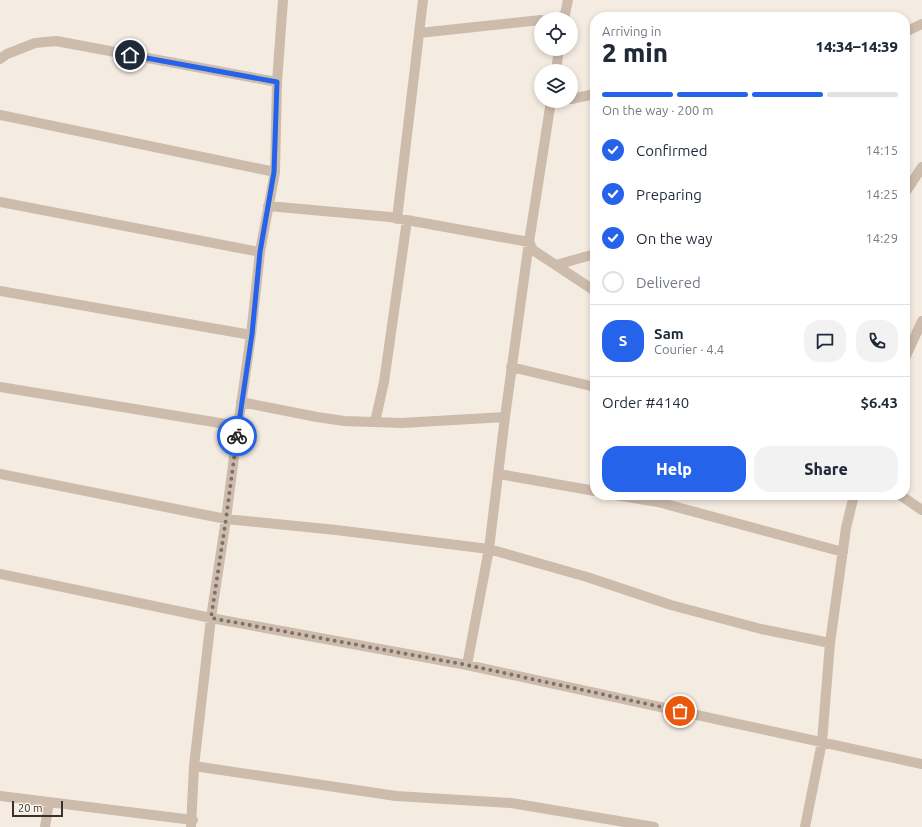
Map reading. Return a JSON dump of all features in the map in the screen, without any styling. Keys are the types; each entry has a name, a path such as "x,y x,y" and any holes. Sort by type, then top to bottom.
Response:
{"street":[{"path":"0,796 192,823 194,766 211,618 252,334 260,252 274,172 277,82 283,0"},
{"path":"375,422 384,382 402,219 423,0"},
{"path":"565,12 568,0"},
{"path":"419,33 534,21"},
{"path":"910,30 922,24"},
{"path":"0,59 7,54 34,43 56,42 277,82"},
{"path":"578,98 590,95"},
{"path":"467,665 489,549 499,474 504,417 529,242 553,108"},
{"path":"0,115 274,172"},
{"path":"910,185 922,167"},
{"path":"0,202 260,252"},
{"path":"268,206 390,217 529,242"},
{"path":"529,242 533,250 590,288"},
{"path":"556,265 590,255"},
{"path":"0,291 252,334"},
{"path":"910,347 922,321"},
{"path":"511,367 590,386"},
{"path":"0,387 238,426"},
{"path":"241,402 344,421 402,423 504,417"},
{"path":"0,474 226,519 336,530 489,549 587,577 671,605 761,629 830,643"},
{"path":"499,474 590,490"},
{"path":"646,500 843,552"},
{"path":"805,827 822,742 830,643 846,528 853,500"},
{"path":"907,500 922,510"},
{"path":"0,574 211,618 467,665 922,764"},
{"path":"194,766 396,796 511,803 654,827"},
{"path":"45,827 50,802"}],"way so far":[{"path":"237,436 211,618 467,665 680,711"}],"route":[{"path":"130,55 277,82 274,172 260,252 252,334 237,436"}]}
